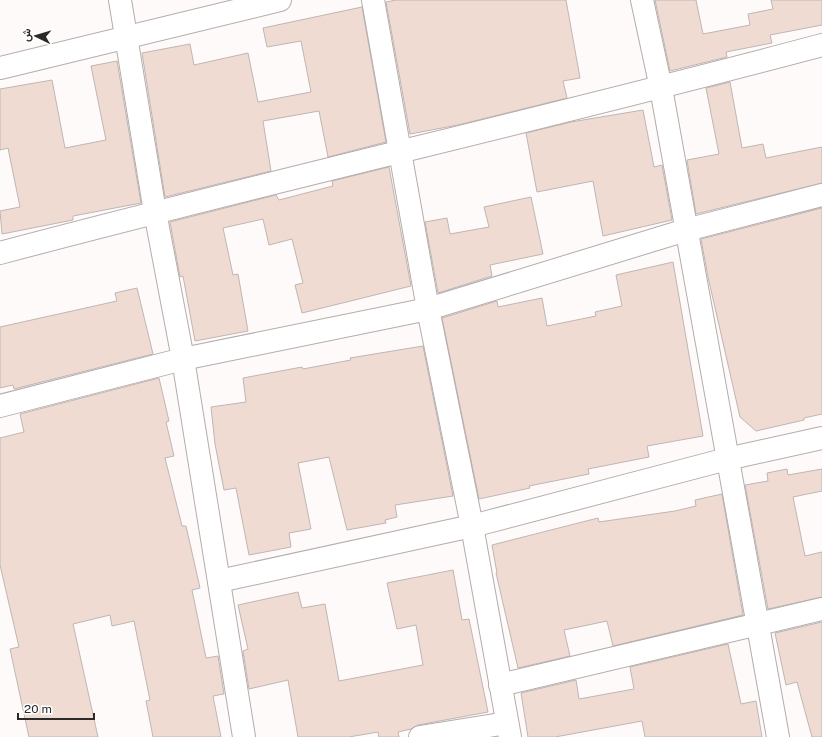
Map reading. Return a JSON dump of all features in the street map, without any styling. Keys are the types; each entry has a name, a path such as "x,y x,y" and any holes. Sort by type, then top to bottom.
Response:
{"street":[{"path":"120,0 155,212 183,359 244,737"},
{"path":"0,68 280,0"},
{"path":"373,0 428,309 472,526 508,730 420,737"},
{"path":"642,0 661,88 778,737"},
{"path":"0,253 400,150 661,88 822,45"},
{"path":"0,406 183,359 428,309 686,230 822,195"},
{"path":"219,581 472,526 727,459 822,438"},
{"path":"500,685 822,609"}],"building":[{"path":"396,0 566,0 580,78 563,81 567,98 458,125 410,134 386,2"},
{"path":"655,0 696,0 703,34 750,25 748,14 773,9 771,0 822,0 822,25 770,35 772,43 726,52 727,57 670,71"},
{"path":"362,7 386,142 328,157 319,111 263,121 271,171 165,197 142,53 190,44 194,65 248,53 258,102 311,92 301,41 267,47 263,28"},
{"path":"117,61 141,203 73,216 73,220 2,234 0,211 20,207 8,148 0,150 0,89 52,80 65,148 106,140 91,66"},
{"path":"730,82 742,148 763,144 766,158 822,147 822,183 696,214 687,160 719,154 706,88"},
{"path":"643,110 654,167 662,165 672,220 603,236 593,181 537,192 526,133 571,122"},
{"path":"389,167 411,286 302,313 295,285 303,283 292,239 269,245 263,219 223,228 233,275 238,274 248,331 195,341 183,276 180,277 170,222 276,195 279,200 333,186 332,181"},
{"path":"531,197 543,254 490,265 492,276 438,293 425,222 447,218 450,234 489,227 484,207"},
{"path":"822,208 822,414 804,418 804,420 756,431 740,417 708,277 701,239"},
{"path":"673,262 703,436 647,446 649,457 588,469 589,474 529,486 530,488 479,499 442,318 497,301 498,307 542,298 547,326 596,316 595,312 622,306 616,275"},
{"path":"137,288 153,354 14,389 13,385 0,388 0,327 117,301 115,293"},
{"path":"423,346 453,496 395,505 397,517 385,520 386,523 347,530 329,457 298,463 311,529 289,533 291,547 249,555 236,488 224,490 215,444 211,407 246,402 243,378 302,367 303,369 351,360 350,358"},
{"path":"159,378 169,421 166,422 174,456 165,458 182,526 186,526 200,588 192,590 206,658 218,656 224,694 213,696 221,737 153,737 146,701 150,700 134,621 112,626 110,615 73,624 98,737 29,737 10,649 19,647 0,565 0,438 24,432 20,414"},
{"path":"787,469 788,475 822,469 822,491 793,497 805,556 822,552 822,597 768,609 745,485 768,481 767,473"},
{"path":"722,494 743,615 613,646 607,621 564,630 570,656 518,668 496,573 492,545 598,518 599,522 675,511 696,506 695,500"},
{"path":"453,570 462,620 469,619 488,712 418,725 411,729 398,732 399,737 379,737 378,732 349,737 298,737 288,680 249,689 243,651 248,649 238,605 298,592 302,608 325,604 339,681 423,665 416,625 397,629 387,583"},
{"path":"822,622 822,737 812,737 797,682 786,685 775,633"},
{"path":"728,644 741,704 756,701 762,737 645,737 642,721 555,737 528,737 521,693 576,680 579,699 634,689 630,667"}]}
